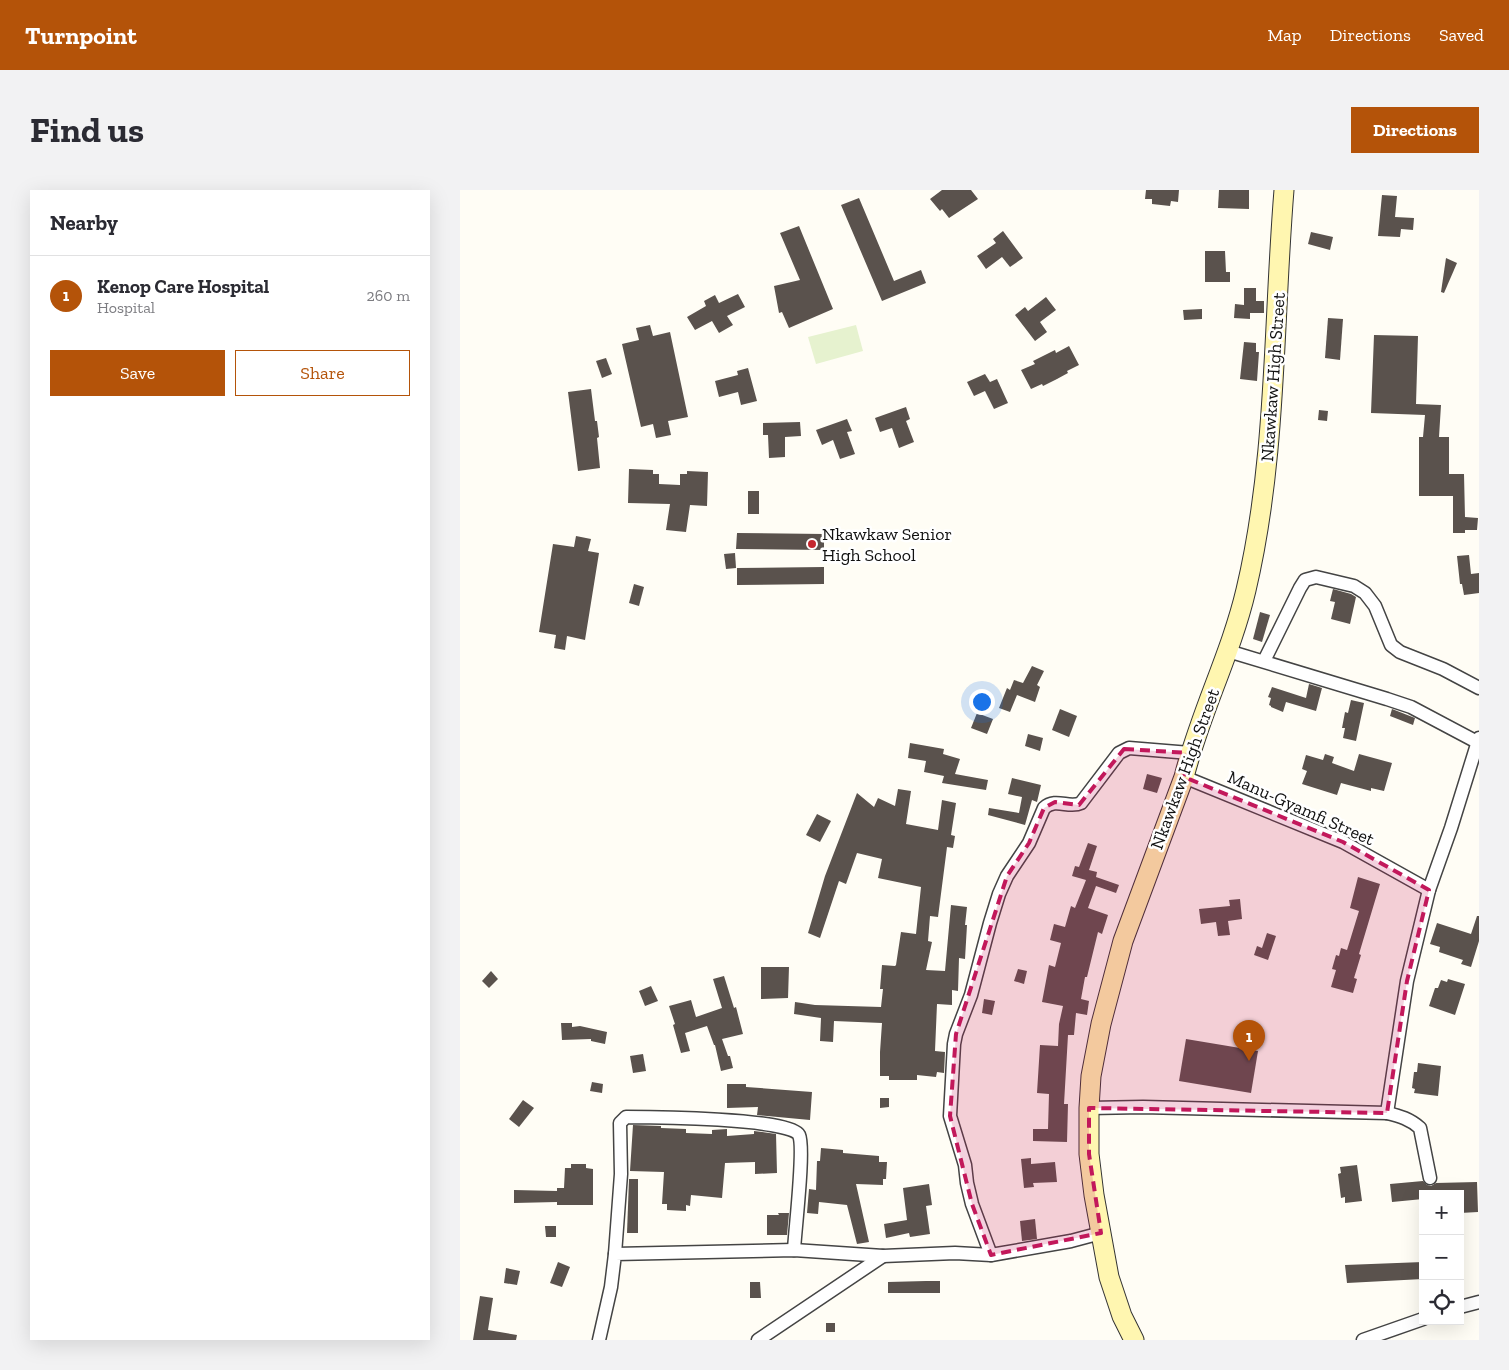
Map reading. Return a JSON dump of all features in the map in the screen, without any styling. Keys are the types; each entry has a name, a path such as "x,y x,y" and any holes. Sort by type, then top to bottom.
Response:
{"main road":[{"name":"Nkawkaw High Street","path":"1134,1340 1122,1316 1108,1277 1100,1233 1089,1154 1089,1108 1093,1068 1110,985 1123,941 1184,777 1190,753 1228,651 1246,592 1269,451 1284,190"}],"street":[{"path":"1264,661 1300,588 1305,580 1310,577 1316,577 1354,586 1365,593 1375,606 1391,646 1400,652 1444,669 1479,688"},
{"path":"1228,651 1411,707 1478,740 1451,828 1429,890 1407,981 1387,1113"},
{"path":"991,1255 972,1204 965,1165 951,1125 950,1103 956,1034 971,995 999,894 1007,876 1029,843 1044,808 1048,804 1055,802 1077,805 1081,803 1119,752 1124,749 1190,753"},
{"name":"Manu-Gyamfi Street","path":"1184,777 1343,842 1429,890"},
{"path":"1089,1108 1153,1107 1387,1113 1403,1116 1420,1128 1430,1178"},
{"path":"599,1340 611,1286 621,1174 620,1123 626,1117 738,1121 789,1128 797,1132 800,1137 800,1162 794,1250"},
{"path":"614,1254 794,1250 882,1256 955,1253 991,1255 1071,1241 1100,1233"},
{"path":"758,1340 882,1256"},
{"path":"1464,1306 1479,1302"},
{"path":"1363,1340 1419,1320"}],"highlighted area":[{"path":"1124,749 1190,753 1184,777 1343,842 1429,890 1407,981 1387,1113 1089,1108 1089,1154 1101,1233 991,1255 972,1204 950,1116 956,1034 1007,876 1029,843 1044,808 1055,802 1079,805"}],"green space":[{"path":"856,325 863,351 816,364 808,337"}],"building":[{"path":"942,190 971,190 978,199 949,218 930,199"},
{"path":"1146,190 1179,190 1178,202 1171,201 1170,206 1152,204 1152,199 1145,199"},
{"path":"1219,190 1249,190 1249,209 1218,208"},
{"path":"1382,195 1397,196 1395,217 1414,218 1413,230 1401,229 1400,237 1378,236"},
{"path":"859,198 894,281 921,270 926,283 882,301 841,205"},
{"path":"799,226 833,309 789,328 782,312 779,313 774,286 800,280 780,233"},
{"path":"1003,231 1023,258 1010,267 1002,257 986,269 977,256 996,243 993,239"},
{"path":"1311,232 1333,237 1330,250 1308,244"},
{"path":"1205,251 1225,251 1226,272 1230,272 1230,282 1205,282"},
{"path":"1446,258 1457,263 1444,293 1441,292"},
{"path":"1244,288 1256,288 1256,301 1264,301 1264,313 1250,313 1250,319 1234,318 1235,304 1244,305"},
{"path":"738,294 745,307 727,316 733,325 719,333 712,321 695,330 687,317 706,306 704,301 715,295 719,303"},
{"path":"1046,297 1056,310 1040,322 1047,332 1035,341 1015,315 1025,307 1028,311"},
{"path":"1202,309 1202,319 1184,320 1183,310"},
{"path":"1328,318 1343,319 1340,360 1325,358"},
{"path":"650,325 653,336 670,332 688,417 668,421 671,435 656,438 653,424 641,427 622,344 639,340 636,328"},
{"path":"1374,335 1418,336 1416,404 1441,405 1439,437 1449,437 1449,474 1464,474 1465,517 1478,518 1477,530 1453,533 1453,496 1419,496 1419,437 1423,437 1425,415 1371,413"},
{"path":"1244,342 1256,343 1256,352 1259,352 1257,381 1240,379"},
{"path":"1069,346 1079,365 1043,386 1042,384 1031,389 1021,370 1035,364 1033,361 1055,350 1056,353"},
{"path":"606,358 612,374 602,378 596,361"},
{"path":"748,368 757,401 741,405 738,392 719,397 715,381 738,375 737,371"},
{"path":"985,374 990,382 997,379 1008,403 994,409 985,391 974,396 967,382"},
{"path":"591,389 599,437 597,438 600,468 578,471 568,392"},
{"path":"906,407 910,419 906,421 914,442 899,448 892,428 880,432 875,418"},
{"path":"1319,410 1328,411 1327,421 1318,420"},
{"path":"847,419 852,431 847,432 855,454 840,459 833,440 822,445 816,430"},
{"path":"800,422 801,436 785,437 785,457 769,458 768,435 763,435 763,423"},
{"path":"629,469 653,470 653,474 659,474 659,484 680,485 680,474 687,474 687,471 708,472 707,506 690,505 686,532 666,530 670,504 628,503"},
{"path":"748,491 759,491 759,514 748,514"},
{"path":"737,533 824,534 824,550 736,549"},
{"path":"576,536 591,539 588,551 599,553 585,640 567,636 565,650 554,648 556,635 539,632 553,544 574,547"},
{"path":"735,553 736,568 726,569 724,554"},
{"path":"1469,555 1471,574 1479,573 1479,593 1464,595 1462,584 1460,584 1457,556"},
{"path":"824,567 824,584 737,585 737,568"},
{"path":"634,584 644,587 639,606 629,603"},
{"path":"1333,589 1356,597 1350,624 1331,619 1335,602 1330,601"},
{"path":"1260,612 1270,615 1262,642 1253,639"},
{"path":"1032,666 1044,671 1037,685 1040,687 1035,702 1017,695 1010,712 999,708 1007,688 1010,690 1014,680 1023,683"},
{"path":"1309,684 1322,688 1316,711 1286,702 1283,712 1269,705 1271,698 1268,697 1272,687 1306,698"},
{"path":"1351,700 1364,703 1356,741 1343,738 1345,728 1342,728 1345,712 1348,713"},
{"path":"1060,709 1077,716 1069,737 1052,730"},
{"path":"1392,709 1415,718 1413,725 1390,716"},
{"path":"977,713 993,719 987,734 971,728"},
{"path":"1028,734 1043,738 1040,751 1025,746"},
{"path":"910,743 944,749 943,754 960,759 955,774 988,780 986,790 942,783 944,776 924,772 926,761 908,758"},
{"path":"1325,754 1334,757 1332,763 1354,771 1359,754 1392,763 1384,791 1371,788 1371,791 1341,783 1337,795 1302,784 1307,771 1302,769 1306,755 1323,760"},
{"path":"1147,774 1162,778 1157,793 1143,789"},
{"path":"1012,778 1041,785 1037,802 1032,800 1025,825 988,815 989,808 1019,813 1022,797 1008,794"},
{"path":"898,789 911,791 906,824 938,830 942,800 956,803 951,835 955,836 953,848 947,847 938,917 930,916 928,941 932,942 926,970 945,971 951,905 967,907 965,959 959,958 958,991 952,990 952,1005 937,1004 935,1051 945,1052 944,1073 937,1072 936,1077 917,1075 917,1080 889,1080 889,1076 880,1076 882,1023 834,1021 833,1042 820,1041 821,1018 794,1014 795,1002 815,1005 881,1007 883,989 880,989 882,965 896,965 901,932 916,934 921,887 878,878 882,859 857,853 846,884 839,881 820,938 808,933 825,876 857,793 874,807 878,798 895,806"},
{"path":"817,814 831,821 820,842 806,835"},
{"path":"1088,843 1097,846 1089,870 1097,872 1096,877 1119,885 1116,893 1096,886 1088,908 1108,915 1102,934 1098,932 1087,977 1085,977 1081,999 1089,1001 1087,1015 1076,1013 1074,1035 1068,1035 1064,1104 1068,1104 1067,1142 1033,1141 1033,1129 1048,1129 1049,1094 1037,1093 1040,1045 1058,1046 1059,1024 1063,1006 1042,1002 1049,965 1055,967 1061,943 1050,940 1054,924 1065,927 1071,906 1075,908 1086,880 1072,876 1075,866 1079,867"},
{"path":"1358,877 1380,884 1359,954 1361,955 1354,978 1357,979 1353,993 1331,987 1336,970 1332,969 1336,955 1339,956 1341,948 1347,950 1359,911 1350,908"},
{"path":"1240,899 1242,919 1228,921 1230,935 1218,936 1216,922 1201,924 1199,909 1230,906 1229,900"},
{"path":"1477,916 1479,916 1479,941 1471,967 1461,964 1463,960 1439,952 1440,947 1430,944 1437,923 1471,934"},
{"path":"1267,933 1276,936 1268,960 1254,955 1257,946 1262,948"},
{"path":"761,967 789,967 788,998 761,999"},
{"path":"1018,969 1027,971 1024,984 1014,981"},
{"path":"491,971 498,979 489,988 482,981"},
{"path":"724,976 734,1008 736,1007 743,1034 722,1039 733,1068 721,1071 715,1045 707,1026 685,1033 690,1051 681,1053 669,1006 691,1000 696,1017 722,1008 713,979"},
{"path":"1448,979 1465,984 1455,1015 1429,1006 1435,988 1438,988 1441,980 1447,982"},
{"path":"651,986 658,1001 645,1006 639,991"},
{"path":"984,999 995,1001 992,1015 982,1013"},
{"path":"561,1023 572,1023 572,1027 580,1026 607,1032 605,1044 591,1041 591,1039 562,1040"},
{"path":"1186,1039 1258,1051 1251,1093 1179,1081"},
{"path":"643,1054 646,1071 633,1073 630,1056"},
{"path":"1418,1063 1441,1066 1438,1096 1414,1093 1415,1089 1412,1088 1414,1072 1417,1072"},
{"path":"592,1082 603,1084 602,1093 590,1091"},
{"path":"727,1084 746,1084 746,1087 812,1092 810,1120 757,1115 758,1107 727,1108"},
{"path":"880,1098 889,1098 889,1107 880,1108"},
{"path":"523,1100 534,1108 519,1127 509,1119"},
{"path":"633,1125 686,1129 686,1133 712,1134 712,1130 727,1129 727,1136 754,1134 754,1131 776,1134 777,1173 755,1174 755,1162 725,1163 722,1198 691,1195 690,1206 686,1205 686,1211 667,1210 667,1204 662,1204 664,1172 630,1171"},
{"path":"821,1148 843,1150 843,1153 879,1156 879,1162 887,1162 886,1179 883,1179 883,1185 856,1184 869,1242 857,1244 847,1205 819,1202 818,1214 807,1213 809,1189 816,1190 817,1161 820,1161"},
{"path":"1031,1158 1031,1164 1055,1162 1057,1182 1033,1183 1034,1187 1024,1188 1021,1159"},
{"path":"571,1164 586,1164 586,1168 593,1169 593,1205 557,1205 557,1202 514,1203 514,1190 557,1191 557,1188 564,1188 565,1168 571,1168"},
{"path":"1357,1165 1362,1201 1345,1203 1345,1197 1341,1198 1338,1174 1341,1173 1340,1167"},
{"path":"629,1179 638,1179 638,1233 627,1233"},
{"path":"1423,1181 1431,1186 1436,1183 1477,1182 1478,1212 1464,1213 1464,1190 1419,1190 1419,1199 1392,1202 1390,1184"},
{"path":"929,1184 932,1205 926,1206 930,1234 910,1237 909,1233 886,1238 884,1224 907,1220 903,1188"},
{"path":"778,1213 789,1213 787,1235 767,1235 767,1215 779,1215"},
{"path":"1035,1219 1037,1239 1022,1241 1020,1221"},
{"path":"545,1226 556,1226 556,1237 546,1237"},
{"path":"558,1262 570,1267 562,1287 550,1283"},
{"path":"1419,1262 1419,1279 1347,1283 1345,1265"},
{"path":"506,1268 520,1271 517,1285 504,1283"},
{"path":"940,1281 940,1293 888,1293 888,1282"},
{"path":"750,1282 760,1282 761,1298 750,1298"},
{"path":"480,1296 493,1298 488,1330 517,1335 516,1340 473,1340"},
{"path":"826,1323 835,1323 835,1332 826,1332"}],"place":[{"name":"Nkawkaw Senior High School","path":"812,544"},
{"name":"Kenop Care Hospital","path":"1249,1061"}]}
